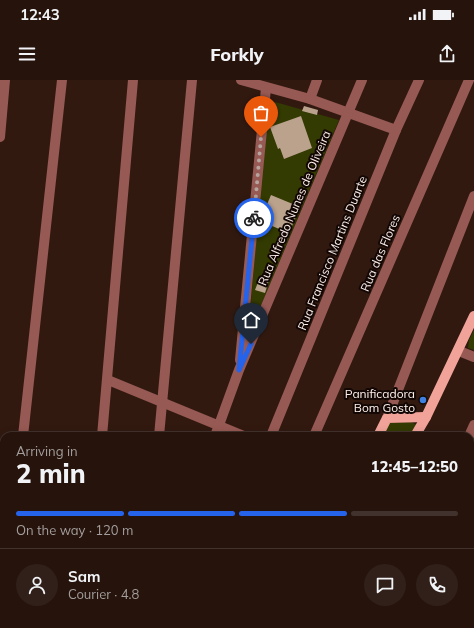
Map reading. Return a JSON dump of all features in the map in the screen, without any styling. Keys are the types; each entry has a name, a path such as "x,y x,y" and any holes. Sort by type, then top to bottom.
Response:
{"main road":[{"path":"417,432 459,351 474,316"},
{"path":"380,432 387,418 426,417"}],"street":[{"path":"0,137 5,80"},
{"path":"23,432 62,80"},
{"path":"102,432 133,80"},
{"path":"159,432 192,80"},
{"path":"240,80 310,99 350,112 396,130"},
{"path":"278,91 279,80"},
{"path":"310,99 317,80"},
{"name":"Rua Alfredo Nunes de Oliveira","path":"216,432 239,370 350,112 362,80"},
{"name":"Rua Francisco Martins Duarte","path":"273,432 396,130 419,80"},
{"name":"Rua das Flores","path":"316,432 469,80"},
{"path":"239,370 266,88"},
{"path":"387,418 474,196"},
{"path":"459,351 474,358"},
{"path":"108,380 235,432"}],"green space":[{"path":"268,100 339,120 248,336"},
{"path":"474,330 474,350 468,348 469,340"},
{"path":"411,422 417,425 413,432 384,432 388,423"}],"building":[{"path":"304,106 318,110 317,115 302,111"},
{"path":"301,116 312,148 284,159 280,148 278,149 270,127"},
{"path":"271,195 300,207 289,233 260,221"},
{"path":"260,277 269,280 265,293 255,290"}],"way so far":[{"path":"254,218 261,137"}],"place":[{"name":"Panificadora Bom Gosto","path":"423,400"}],"route":[{"path":"251,344 239,370 254,218"}]}
